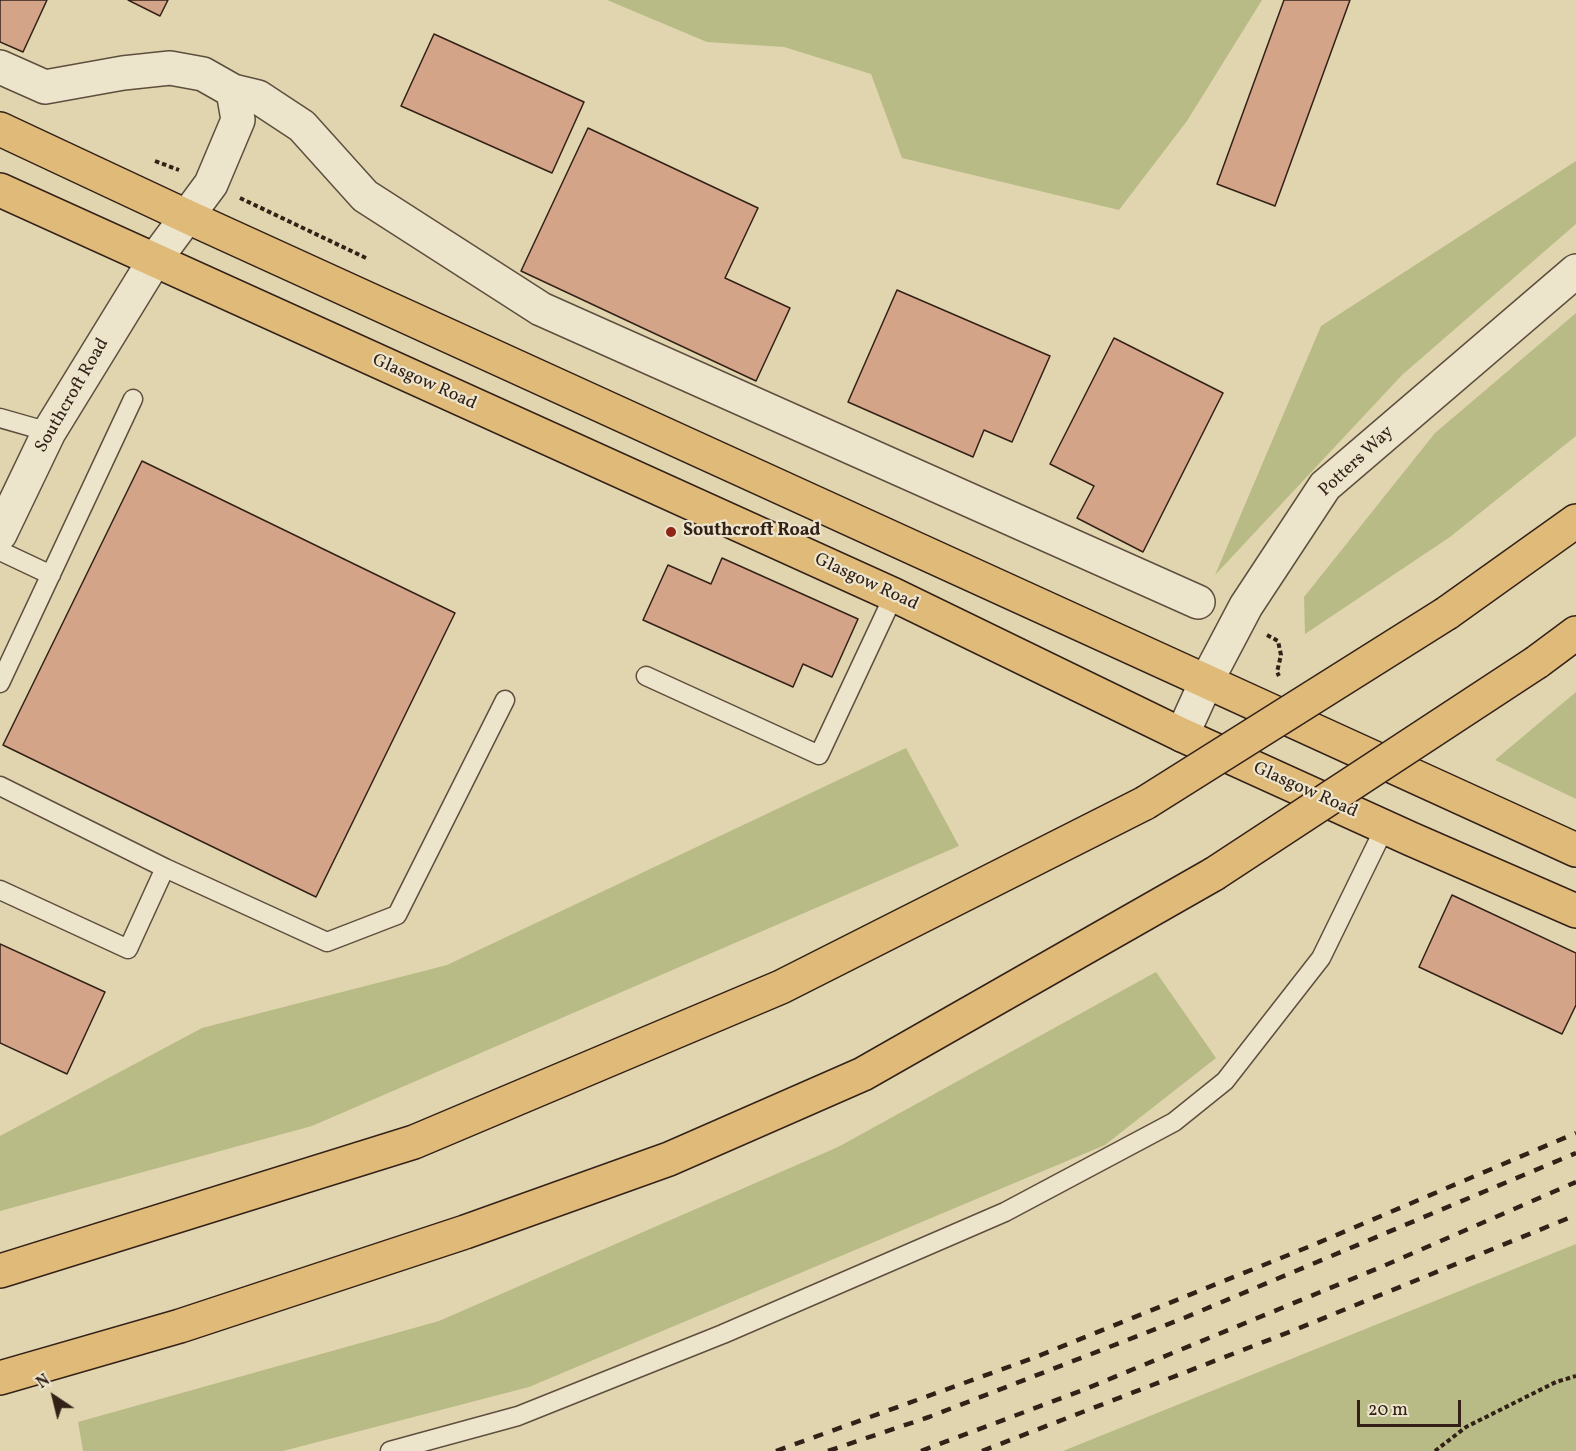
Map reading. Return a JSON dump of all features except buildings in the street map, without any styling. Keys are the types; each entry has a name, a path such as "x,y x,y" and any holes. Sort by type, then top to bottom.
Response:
{"main road":[{"path":"0,129 188,217 1576,850"},
{"name":"Glasgow Road","path":"0,190 894,596 1182,735 1576,911"},
{"path":"0,1271 414,1142 781,987 1145,803 1447,613 1576,521"},
{"path":"0,1378 180,1326 454,1236 669,1159 863,1074 1214,874 1538,662 1576,633"}],"street":[{"path":"0,67 45,87 123,73 170,68 203,74 233,91 258,96 302,126 365,196 541,309 1198,602"},
{"path":"154,261 211,184 238,120 233,91"},
{"name":"Southcroft Road","path":"0,534 50,432 154,261"},
{"name":"Potters Way","path":"1182,735 1207,680 1246,606 1325,486 1576,271"}],"lane":[{"path":"0,683 133,399"},
{"path":"0,418 50,432"},
{"path":"0,551 51,575"},
{"path":"646,676 819,755 894,596"},
{"path":"0,786 165,868 327,942 397,915 505,700"},
{"path":"390,1451 518,1416 723,1334 1005,1212 1174,1122 1225,1081 1321,958 1385,827"},
{"path":"0,890 128,949 165,868"}],"path":[{"path":"1435,1451 1466,1427 1557,1382 1576,1376"}],"green space":[{"path":"607,0 1262,0 1187,121 1119,210 902,158 871,74 784,47 707,42"},
{"path":"1576,161 1576,224 1402,375 1215,575 1321,326"},
{"path":"1576,313 1576,436 1450,537 1305,634 1304,597 1435,433"},
{"path":"1576,692 1576,799 1495,760"},
{"path":"906,748 959,846 312,1126 0,1211 0,1136 202,1028 447,965"},
{"path":"1156,972 1216,1058 1105,1145 529,1387 283,1451 83,1451 78,1422 439,1321 838,1147"},
{"path":"1576,1244 1576,1451 1063,1451"}],"railway":[{"path":"776,1451 1036,1357 1313,1245 1576,1133"},
{"path":"828,1451 929,1417 1184,1318 1576,1153"},
{"path":"921,1451 1083,1390 1381,1267 1576,1182"},
{"path":"982,1451 1297,1329 1576,1215"}],"place":[{"name":"Southcroft Road","path":"671,532"}]}
